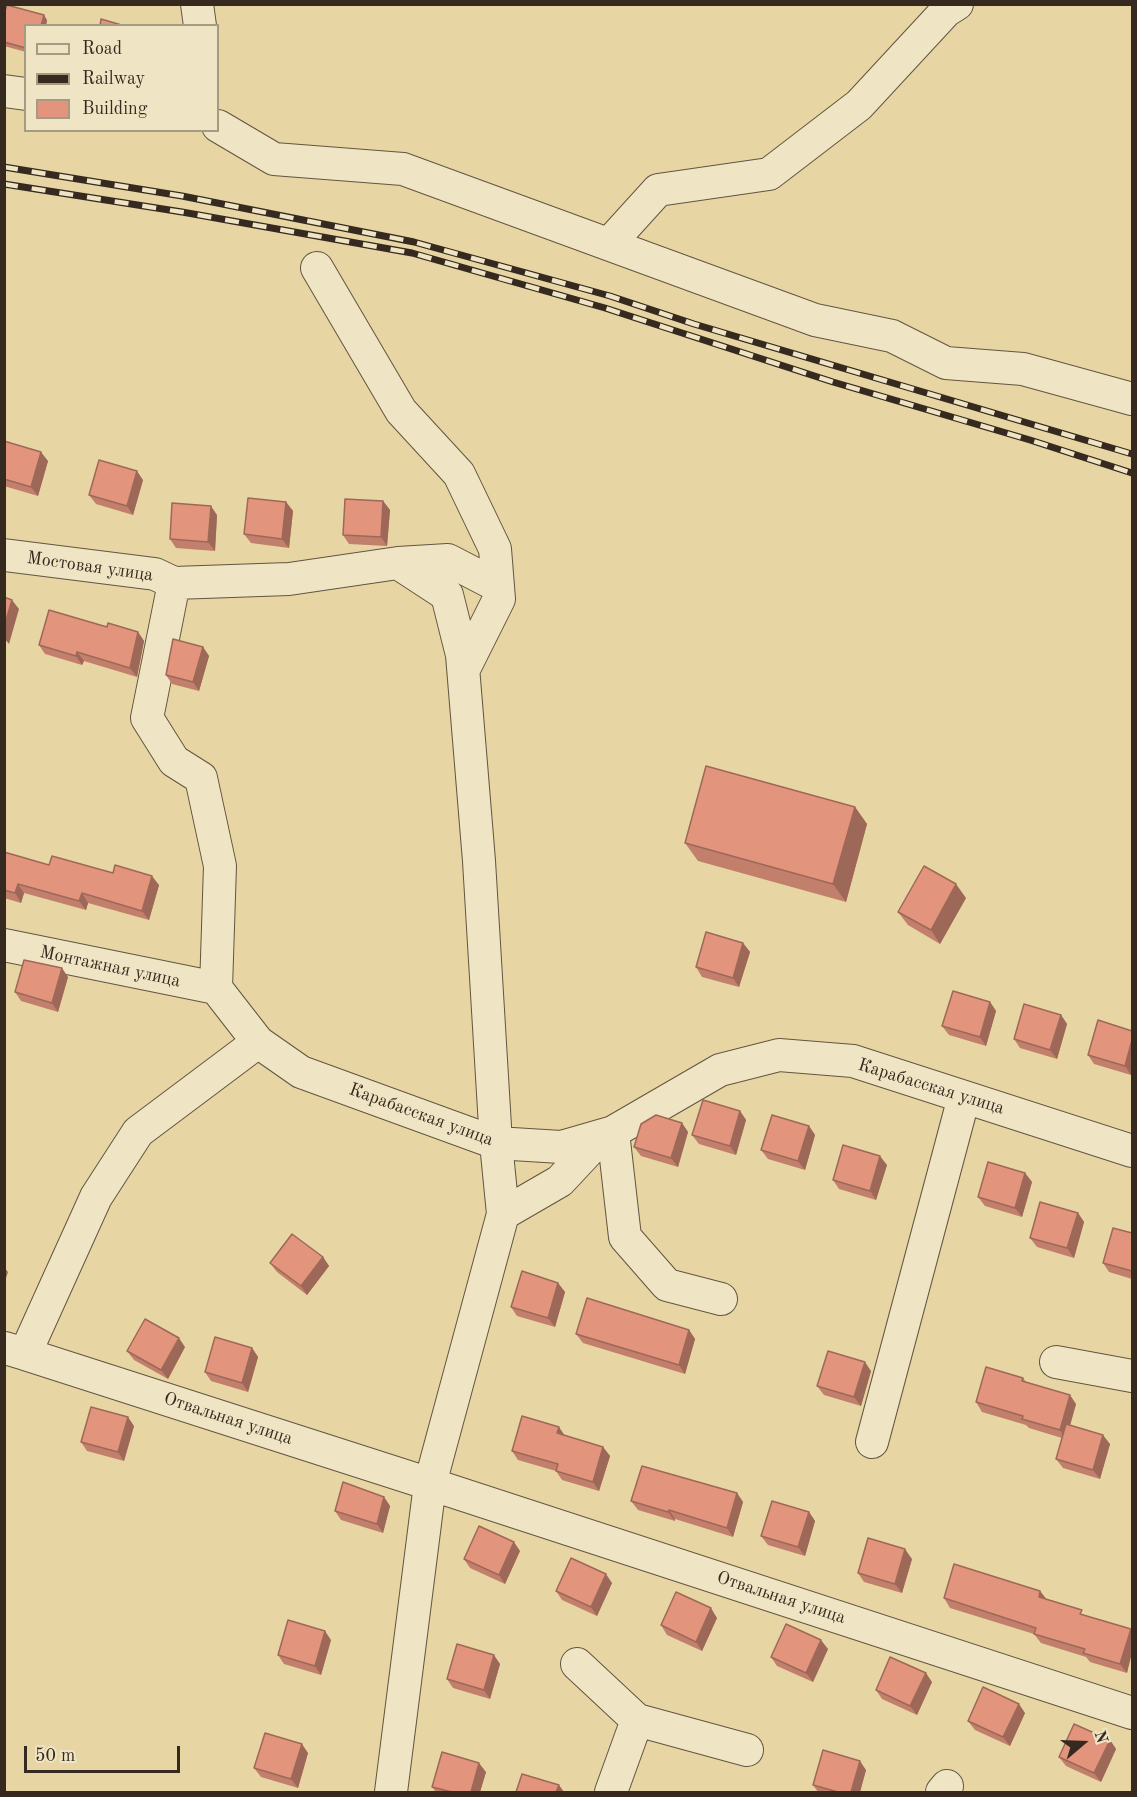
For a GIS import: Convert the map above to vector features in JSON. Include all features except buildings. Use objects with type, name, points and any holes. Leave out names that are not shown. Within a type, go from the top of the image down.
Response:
[{"type":"street","points":[[197,4],[200,24]]},
{"type":"street","points":[[609,244],[658,190],[769,174],[860,105],[946,11],[957,4]]},
{"type":"street","points":[[4,91],[24,94]]},
{"type":"street","points":[[219,127],[274,159],[403,169],[815,320],[892,336],[946,363],[1023,369],[1132,399]]},
{"type":"street","points":[[317,268],[401,411],[459,474],[495,549],[499,599],[464,669]]},
{"type":"street","name":"Мостовая улица","points":[[4,555],[155,574],[174,583],[147,718],[174,761],[201,778],[220,866],[216,988]]},
{"type":"street","points":[[174,583],[289,579],[398,563],[448,560],[498,586]]},
{"type":"street","points":[[391,1792],[430,1484],[503,1214],[496,1143],[479,861],[462,655],[447,596],[398,563]]},
{"type":"street","name":"Монтажная улица","points":[[4,945],[216,988]]},
{"type":"street","name":"Карабасская улица","points":[[216,988],[258,1042],[302,1072],[496,1143],[561,1146],[608,1134],[720,1070],[779,1055],[853,1061],[1132,1151]]},
{"type":"street","name":"Отвальная улица","points":[[258,1042],[138,1132],[96,1197],[15,1351],[1132,1713]]},
{"type":"street","points":[[872,1442],[964,1097]]},
{"type":"street","points":[[503,1214],[560,1181],[608,1134]]},
{"type":"street","points":[[608,1134],[625,1237],[667,1285],[721,1299]]},
{"type":"street","points":[[1056,1362],[1132,1376]]},
{"type":"street","points":[[577,1664],[638,1720],[747,1750]]},
{"type":"street","points":[[611,1792],[638,1720]]},
{"type":"railway","points":[[4,167],[182,196],[414,242],[610,296],[694,324],[1132,454]]},
{"type":"railway","points":[[4,184],[182,212],[412,253],[605,308],[833,382],[1030,440],[1132,473]]}]
